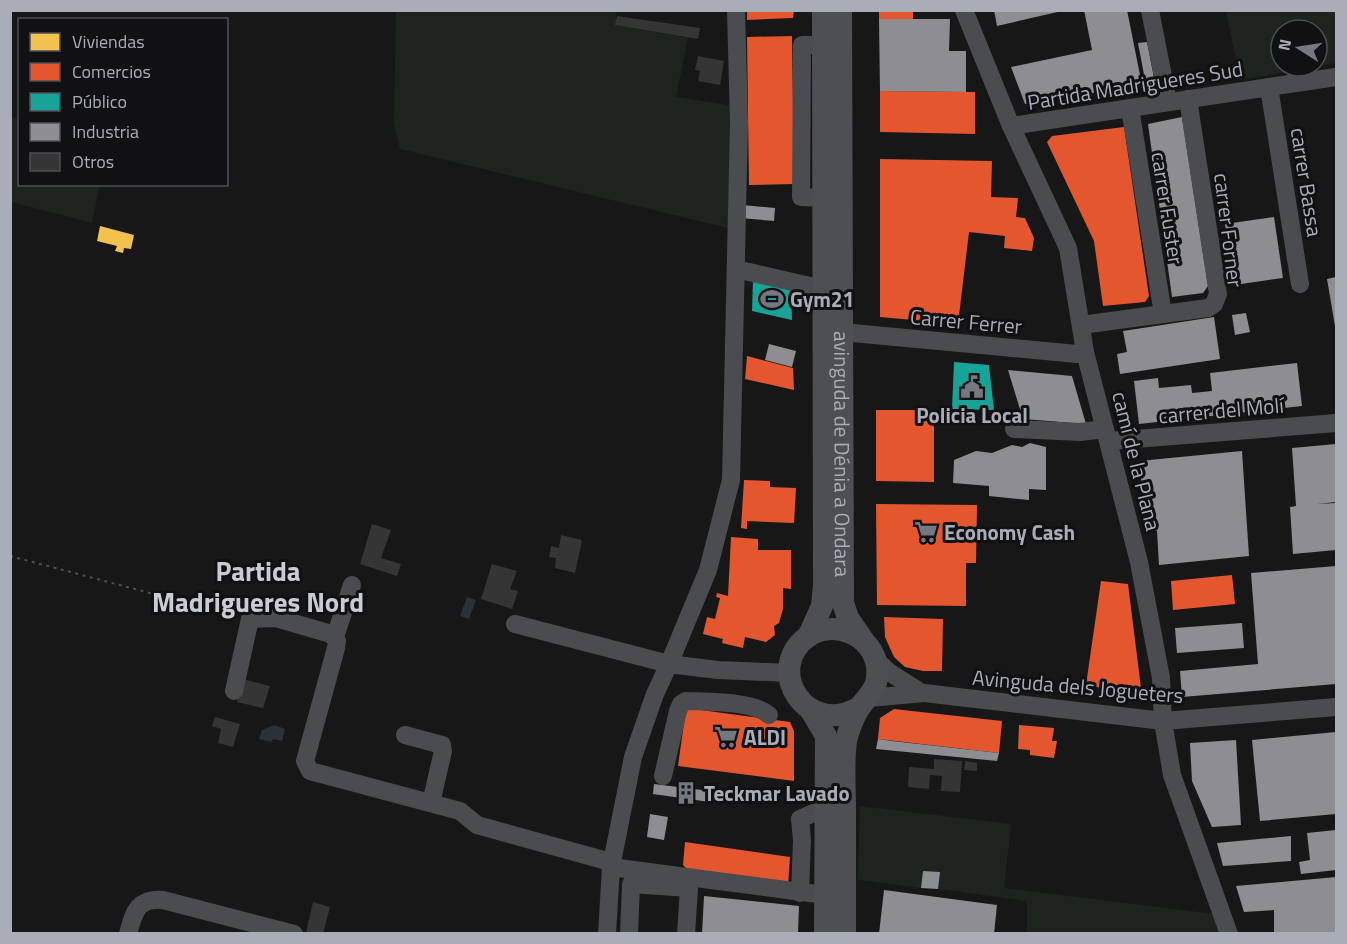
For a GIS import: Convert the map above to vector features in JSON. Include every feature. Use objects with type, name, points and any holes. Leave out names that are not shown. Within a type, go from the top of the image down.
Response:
[{"type":"main road","name":"avinguda de Dénia a Ondara","points":[[808,637],[822,606],[824,585],[823,10]]},
{"type":"main road","name":"avinguda de Dénia a Ondara","points":[[841,10],[843,603],[848,618],[869,649]]},
{"type":"main road","points":[[825,933],[826,736],[810,709],[796,695],[790,673],[793,656],[799,645],[821,630],[836,628],[850,632],[869,649],[877,679],[849,731],[846,748],[845,933]]},
{"type":"main road","points":[[810,709],[830,716],[840,716],[864,702]]},
{"type":"street","points":[[607,933],[611,867],[633,757],[655,694],[708,570],[727,504],[731,480],[739,122],[736,10]]},
{"type":"street","name":"camí de la Plana","points":[[964,10],[1011,126],[1068,248],[1085,352],[1139,562],[1161,678],[1163,721],[1172,775],[1229,933]]},
{"type":"street","points":[[1150,10],[1168,102]]},
{"type":"street","name":"Partida Madrigueres Sud","points":[[1011,126],[1336,77]]},
{"type":"street","name":"carrer Bassa","points":[[1269,87],[1300,284]]},
{"type":"street","name":"carrer Forner","points":[[1082,325],[1208,308],[1214,304],[1218,294],[1188,99]]},
{"type":"street","name":"carrer Fuster","points":[[1130,108],[1163,314]]},
{"type":"street","points":[[736,269],[823,289]]},
{"type":"street","name":"Carrer Ferrer","points":[[842,332],[1068,353],[1085,352]]},
{"type":"street","name":"carrer del Molí","points":[[1014,429],[1108,435],[1336,423]]},
{"type":"street","points":[[352,585],[335,637],[336,648],[306,755],[307,767],[316,772],[460,811],[477,825],[607,861],[611,867],[825,895]]},
{"type":"street","points":[[234,691],[250,619],[276,618],[335,637]]},
{"type":"street","points":[[515,624],[669,664],[718,670],[790,673]]},
{"type":"street","name":"Avinguda dels Jogueters","points":[[869,649],[889,672],[924,693]]},
{"type":"street","points":[[718,670],[719,703]]},
{"type":"street","name":"Avinguda dels Jogueters","points":[[864,702],[924,693],[1163,721],[1336,707]]},
{"type":"street","points":[[663,776],[681,704],[686,700],[758,708],[769,715]]},
{"type":"street","points":[[405,735],[442,745],[443,751],[431,803]]},
{"type":"street","points":[[800,892],[802,840],[800,819],[825,808]]},
{"type":"street","points":[[629,933],[631,884],[689,888],[686,933]]},
{"type":"street","points":[[128,933],[135,912],[141,904],[151,899],[163,900],[294,933]]},
{"type":"path","points":[[10,556],[250,619]]},
{"type":"shaded area","points":[[396,11],[616,11],[616,25],[688,38],[676,97],[735,106],[728,228],[400,149],[394,123]]},
{"type":"shaded area","points":[[1226,11],[1336,11],[1336,63],[1329,64],[1329,18],[1269,18],[1269,75],[1240,80]]},
{"type":"shaded area","points":[[10,117],[18,119],[18,186],[100,186],[92,223],[11,202]]},
{"type":"shaded area","points":[[467,597],[476,600],[469,619],[460,616]]},
{"type":"shaded area","points":[[274,725],[285,729],[282,741],[273,739],[272,742],[259,739],[262,730]]},
{"type":"shaded area","points":[[860,806],[1011,824],[1004,888],[1215,914],[1221,933],[1027,933],[1027,901],[938,889],[939,872],[923,871],[921,888],[858,880]]},
{"type":"building: Viviendas","points":[[100,226],[134,235],[131,249],[124,248],[123,253],[115,251],[117,246],[97,241]]},
{"type":"building: Comercios","points":[[747,10],[794,10],[793,18],[747,20]]},
{"type":"building: Comercios","points":[[879,10],[913,10],[913,19],[879,19]]},
{"type":"building: Comercios","points":[[792,36],[794,184],[749,185],[747,37]]},
{"type":"building: Comercios","points":[[880,91],[975,92],[975,134],[880,132]]},
{"type":"building: Comercios","points":[[1124,127],[1149,296],[1145,302],[1103,306],[1094,241],[1047,142],[1052,136]]},
{"type":"building: Comercios","points":[[880,159],[992,161],[991,197],[1018,198],[1016,217],[1025,218],[1034,238],[1032,251],[1004,248],[1005,236],[969,232],[958,324],[880,317]]},
{"type":"building: Comercios","points":[[747,356],[793,368],[794,390],[745,379]]},
{"type":"building: Comercios","points":[[876,410],[934,410],[934,482],[876,481]]},
{"type":"building: Comercios","points":[[744,480],[770,481],[770,487],[796,488],[794,523],[747,521],[747,529],[741,528]]},
{"type":"building: Comercios","points":[[876,504],[977,505],[976,563],[966,563],[966,606],[877,605]]},
{"type":"building: Comercios","points":[[731,537],[758,539],[758,550],[791,550],[791,589],[783,588],[783,609],[779,623],[774,626],[775,635],[766,642],[745,637],[743,648],[722,643],[723,639],[703,634],[707,617],[715,619],[720,598],[716,597],[717,593],[728,596]]},
{"type":"building: Comercios","points":[[1232,575],[1235,604],[1173,610],[1171,581]]},
{"type":"building: Comercios","points":[[1101,581],[1128,584],[1141,688],[1134,694],[1086,685]]},
{"type":"building: Comercios","points":[[884,617],[943,619],[942,671],[923,671],[905,667],[894,657],[885,637]]},
{"type":"building: Comercios","points":[[686,708],[790,722],[794,731],[794,781],[678,766]]},
{"type":"building: Comercios","points":[[894,709],[1002,721],[999,753],[878,739],[880,718]]},
{"type":"building: Comercios","points":[[1019,725],[1054,728],[1052,741],[1057,741],[1054,758],[1030,755],[1030,750],[1018,749]]},
{"type":"building: Comercios","points":[[685,842],[790,857],[788,886],[692,875],[683,865]]},
{"type":"building: Público","name":"Gym21","points":[[753,279],[791,287],[792,320],[752,311]]},
{"type":"building: Público","name":"Policia Local","points":[[954,362],[989,365],[994,410],[952,409]]},
{"type":"building: Industria","points":[[994,10],[1062,10],[1062,11],[997,26]]},
{"type":"building: Industria","points":[[1084,10],[1127,10],[1142,85],[1025,104],[1011,67],[1092,50]]},
{"type":"building: Industria","points":[[879,19],[950,19],[949,51],[966,51],[966,92],[880,91]]},
{"type":"building: Industria","points":[[1147,42],[1155,83],[1146,85],[1138,43]]},
{"type":"building: Industria","points":[[1182,117],[1208,286],[1203,293],[1172,297],[1148,124]]},
{"type":"building: Industria","points":[[741,205],[775,208],[774,221],[740,218]]},
{"type":"building: Industria","points":[[1274,217],[1283,278],[1234,285],[1225,224]]},
{"type":"building: Industria","points":[[1336,277],[1336,326],[1335,326],[1327,279]]},
{"type":"building: Industria","points":[[1246,313],[1250,332],[1235,335],[1232,315]]},
{"type":"building: Industria","points":[[1214,317],[1220,359],[1120,374],[1117,354],[1127,352],[1123,331]]},
{"type":"building: Industria","points":[[769,344],[796,351],[792,367],[765,360]]},
{"type":"building: Industria","points":[[1297,363],[1302,406],[1139,424],[1134,381],[1158,378],[1159,388],[1191,385],[1192,393],[1212,391],[1210,373]]},
{"type":"building: Industria","points":[[1008,370],[1072,376],[1086,424],[1023,419]]},
{"type":"building: Industria","points":[[1030,443],[1046,447],[1046,490],[1029,489],[1029,500],[989,496],[989,486],[953,483],[954,460],[976,451],[992,453],[1012,445],[1022,447]]},
{"type":"building: Industria","points":[[1336,444],[1336,502],[1317,504],[1336,503],[1336,550],[1293,554],[1290,507],[1296,506],[1292,448]]},
{"type":"building: Industria","points":[[1242,451],[1249,556],[1159,565],[1157,531],[1151,531],[1147,496],[1143,496],[1139,461]]},
{"type":"building: Industria","points":[[1336,566],[1336,684],[1182,697],[1180,671],[1258,664],[1251,573]]},
{"type":"building: Industria","points":[[1242,623],[1244,648],[1177,653],[1175,628]]},
{"type":"building: Industria","points":[[1336,732],[1336,814],[1260,821],[1252,740]]},
{"type":"building: Industria","points":[[878,739],[999,753],[997,761],[876,749]]},
{"type":"building: Industria","points":[[1236,740],[1241,825],[1212,827],[1192,781],[1190,743]]},
{"type":"building: Industria","name":"Teckmar Lavado","points":[[654,784],[718,792],[717,803],[653,794]]},
{"type":"building: Industria","name":"Teckmar Lavado","points":[[650,814],[668,817],[664,840],[647,837]]},
{"type":"building: Industria","points":[[1336,830],[1336,870],[1301,874],[1299,862],[1310,860],[1307,833]]},
{"type":"building: Industria","points":[[1291,836],[1291,861],[1223,866],[1217,843]]},
{"type":"building: Industria","points":[[923,871],[940,872],[938,889],[921,888]]},
{"type":"building: Industria","points":[[1336,877],[1336,934],[1274,934],[1274,910],[1244,912],[1236,886]]},
{"type":"building: Industria","points":[[884,890],[997,905],[994,934],[879,934]]},
{"type":"building: Industria","points":[[704,896],[799,906],[798,934],[702,934]]},
{"type":"building: Otros","points":[[617,16],[700,28],[698,39],[615,25]]},
{"type":"building: Otros","points":[[698,56],[724,61],[720,85],[698,81],[700,71],[695,70]]},
{"type":"building: Otros","points":[[372,524],[391,530],[381,558],[401,564],[397,576],[360,564]]},
{"type":"building: Otros","points":[[561,535],[582,540],[575,573],[555,568],[556,558],[549,557],[551,546],[559,548]]},
{"type":"building: Otros","points":[[492,564],[517,571],[510,589],[518,591],[512,609],[481,599]]},
{"type":"building: Otros","points":[[242,679],[270,686],[263,708],[237,702]]},
{"type":"building: Otros","points":[[215,717],[240,724],[233,747],[218,743],[221,729],[212,726]]},
{"type":"building: Otros","points":[[934,759],[962,761],[960,792],[941,791],[942,776],[930,775],[929,789],[908,787],[909,767],[934,769]]},
{"type":"building: Otros","points":[[965,761],[977,763],[977,771],[964,770]]},
{"type":"building: Otros","points":[[313,902],[330,907],[323,934],[306,932]]},
{"type":"place","name":"Gym21","points":[[772,299]]},
{"type":"place","name":"Policia Local","points":[[972,387]]},
{"type":"place","name":"Economy Cash","points":[[926,532]]},
{"type":"place","name":"ALDI","points":[[726,737]]},
{"type":"place","name":"Teckmar Lavado","points":[[686,793]]},
{"type":"district","name":"Partida Madrigueres Nord","points":[[258,586]]}]
